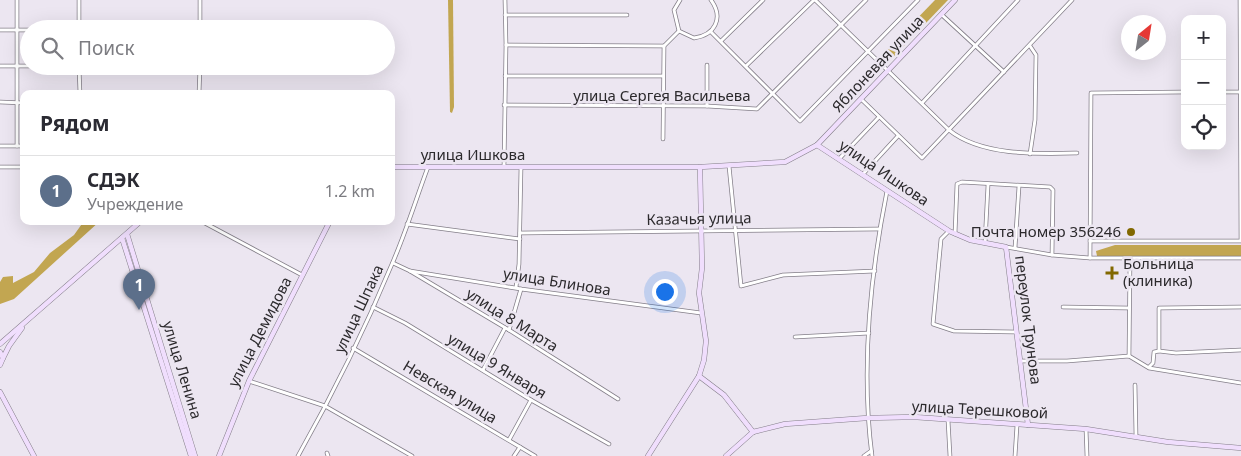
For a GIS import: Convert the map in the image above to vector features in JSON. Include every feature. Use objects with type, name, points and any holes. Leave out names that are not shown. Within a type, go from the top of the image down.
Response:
[{"type":"street","points":[[0,146],[17,146],[17,0]]},
{"type":"street","points":[[79,0],[79,20]]},
{"type":"street","points":[[200,0],[200,20]]},
{"type":"street","points":[[504,166],[505,0]]},
{"type":"street","points":[[679,0],[674,10],[674,18],[679,31],[694,38],[711,32],[718,18],[718,11],[711,0]]},
{"type":"street","points":[[721,41],[763,0]]},
{"type":"street","points":[[746,66],[815,0],[949,130],[970,143],[1030,154],[1077,153]]},
{"type":"street","name":"улица Сергея Васильева","points":[[504,105],[707,106],[757,109],[866,0]]},
{"type":"street","points":[[711,32],[800,121],[918,0]]},
{"type":"street","name":"Яблоневая улица","points":[[817,145],[862,100],[955,0]]},
{"type":"street","points":[[922,103],[1018,0]]},
{"type":"street","points":[[862,100],[922,158],[1072,0]]},
{"type":"street","points":[[1090,240],[1241,241],[1240,0]]},
{"type":"street","points":[[505,15],[627,15]]},
{"type":"street","points":[[942,15],[1004,72]]},
{"type":"street","points":[[0,30],[17,30]]},
{"type":"street","points":[[663,139],[664,46],[679,31]]},
{"type":"street","points":[[506,45],[664,46]]},
{"type":"street","points":[[1030,46],[1036,55],[1035,120],[1030,154]]},
{"type":"street","points":[[707,64],[707,106]]},
{"type":"street","points":[[0,66],[17,66]]},
{"type":"street","points":[[79,75],[80,90]]},
{"type":"street","points":[[200,75],[200,90]]},
{"type":"street","points":[[505,76],[663,76]]},
{"type":"street","points":[[1090,258],[1091,93],[1181,92]]},
{"type":"street","points":[[1226,92],[1241,92]]},
{"type":"street","points":[[0,102],[20,102]]},
{"type":"street","points":[[839,159],[878,117]]},
{"type":"street","points":[[863,174],[898,136]]},
{"type":"street","name":"улица Ишкова","points":[[395,168],[729,166],[785,162],[817,145],[949,231],[985,242],[1052,255],[1090,258],[1130,260],[1241,258]]},
{"type":"street","points":[[729,166],[741,286],[783,275],[875,271]]},
{"type":"street","points":[[0,167],[20,167]]},
{"type":"street","name":"улица Шпака","points":[[298,456],[325,406],[393,263],[428,167]]},
{"type":"street","points":[[516,287],[520,239],[521,167]]},
{"type":"street","points":[[648,456],[699,376],[704,360],[706,341],[700,313],[699,293],[702,268],[700,167]]},
{"type":"street","points":[[955,234],[957,184],[962,182],[1050,187],[1053,190],[1052,255]]},
{"type":"street","points":[[985,242],[988,184]]},
{"type":"street","points":[[1015,248],[1019,186]]},
{"type":"street","points":[[872,456],[867,418],[869,333],[879,229],[887,190]]},
{"type":"street","points":[[407,224],[520,239]]},
{"type":"street","points":[[1,342],[30,319],[137,225]]},
{"type":"street","points":[[208,225],[302,275]]},
{"type":"street","name":"улица Демидова","points":[[219,456],[249,381],[328,225]]},
{"type":"street","name":"Казачья улица","points":[[520,233],[735,229],[879,229]]},
{"type":"street","points":[[949,231],[941,239],[933,324],[954,331],[1016,332]]},
{"type":"street","name":"улица Ленина","points":[[127,234],[195,456]]},
{"type":"street","name":"улица Ленина","points":[[122,238],[190,456]]},
{"type":"street","name":"переулок Трунова","points":[[1006,247],[1028,425]]},
{"type":"street","points":[[1129,356],[1130,260]]},
{"type":"street","name":"улица 8 Марта","points":[[393,263],[410,271],[507,329],[618,399]]},
{"type":"street","name":"улица Блинова","points":[[410,271],[521,289],[700,313]]},
{"type":"street","points":[[483,370],[507,329],[521,289]]},
{"type":"street","name":"улица 9 Января","points":[[373,307],[483,370],[530,400],[609,444]]},
{"type":"street","points":[[1062,307],[1128,308]]},
{"type":"street","points":[[1159,351],[1159,308],[1241,308]]},
{"type":"street","points":[[0,366],[16,335],[30,319]]},
{"type":"street","points":[[795,337],[869,333]]},
{"type":"street","name":"Невская улица","points":[[353,348],[535,456]]},
{"type":"street","points":[[1149,368],[1153,363],[1154,352],[1159,351],[1176,353],[1241,350]]},
{"type":"street","points":[[0,352],[3,358]]},
{"type":"street","points":[[1021,361],[1067,361],[1129,356],[1149,368],[1241,383]]},
{"type":"street","points":[[699,376],[724,395],[753,432],[726,456]]},
{"type":"street","points":[[249,381],[325,406],[411,456]]},
{"type":"street","points":[[1135,385],[1136,436]]},
{"type":"street","points":[[0,392],[34,456]]},
{"type":"street","points":[[509,440],[530,400]]},
{"type":"street","name":"улица Терешковой","points":[[753,432],[807,421],[914,417],[1086,429],[1181,443],[1241,448]]},
{"type":"street","points":[[948,420],[950,456]]},
{"type":"street","points":[[1015,456],[1017,425]]},
{"type":"street","points":[[1086,429],[1087,456]]},
{"type":"street","points":[[514,456],[520,447]]},
{"type":"street","points":[[864,456],[872,451]]},
{"type":"shaded area","points":[[448,0],[453,0],[454,107],[452,113],[450,112]]},
{"type":"shaded area","points":[[935,0],[948,0],[850,102],[843,98],[843,95]]},
{"type":"shaded area","points":[[81,225],[96,225],[14,299],[0,304],[0,282],[3,277],[13,276],[13,283],[34,272],[50,253],[74,235]]},
{"type":"shaded area","points":[[1115,245],[1241,245],[1241,256],[1097,256],[1096,251]]},
{"type":"place","name":"Почта номер 356246","points":[[1131,232]]},
{"type":"place","name":"Больница (клиника)","points":[[1112,273]]},
{"type":"place","name":"СДЭК","points":[[139,310]]}]
